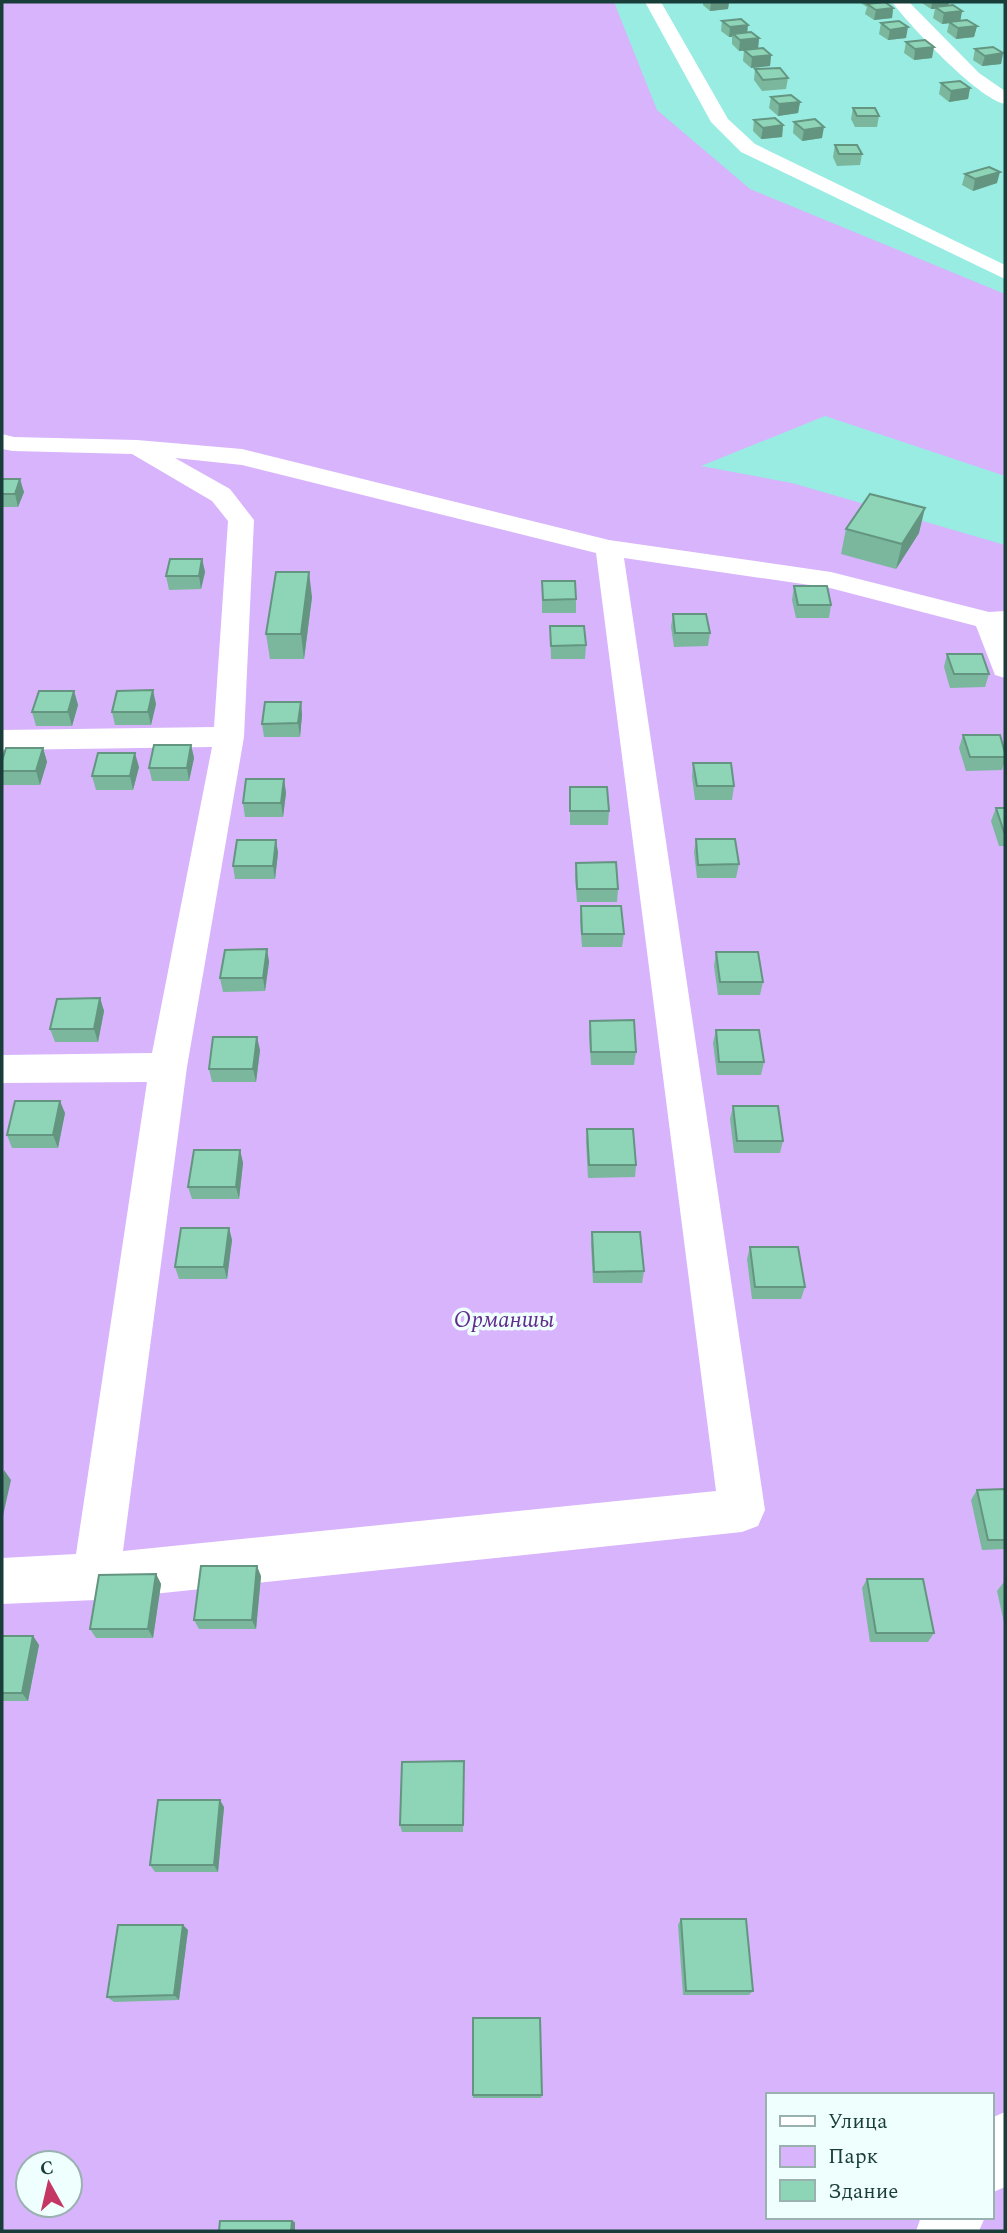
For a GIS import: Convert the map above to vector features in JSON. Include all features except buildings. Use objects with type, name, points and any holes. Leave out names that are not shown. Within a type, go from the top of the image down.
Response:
[{"type":"street","points":[[654,2],[720,122],[748,148],[1005,273]]},
{"type":"street","points":[[900,2],[973,77],[1005,99]]},
{"type":"street","points":[[6,446],[137,447],[242,457],[609,548],[831,580],[997,620],[1005,669]]},
{"type":"street","points":[[96,1577],[168,1067],[229,737],[240,520],[221,495],[137,447]]},
{"type":"street","points":[[2,1581],[96,1577],[742,1510],[609,548]]},
{"type":"street","points":[[2,740],[229,737]]},
{"type":"street","points":[[2,1069],[168,1067]]},
{"type":"street","points":[[993,2160],[1005,2142]]},
{"type":"green space","name":"Орманшы","points":[[2,2],[614,2],[657,110],[750,189],[1005,294],[1005,476],[825,416],[701,466],[792,483],[1005,545],[1005,2231],[2,2231]]}]
